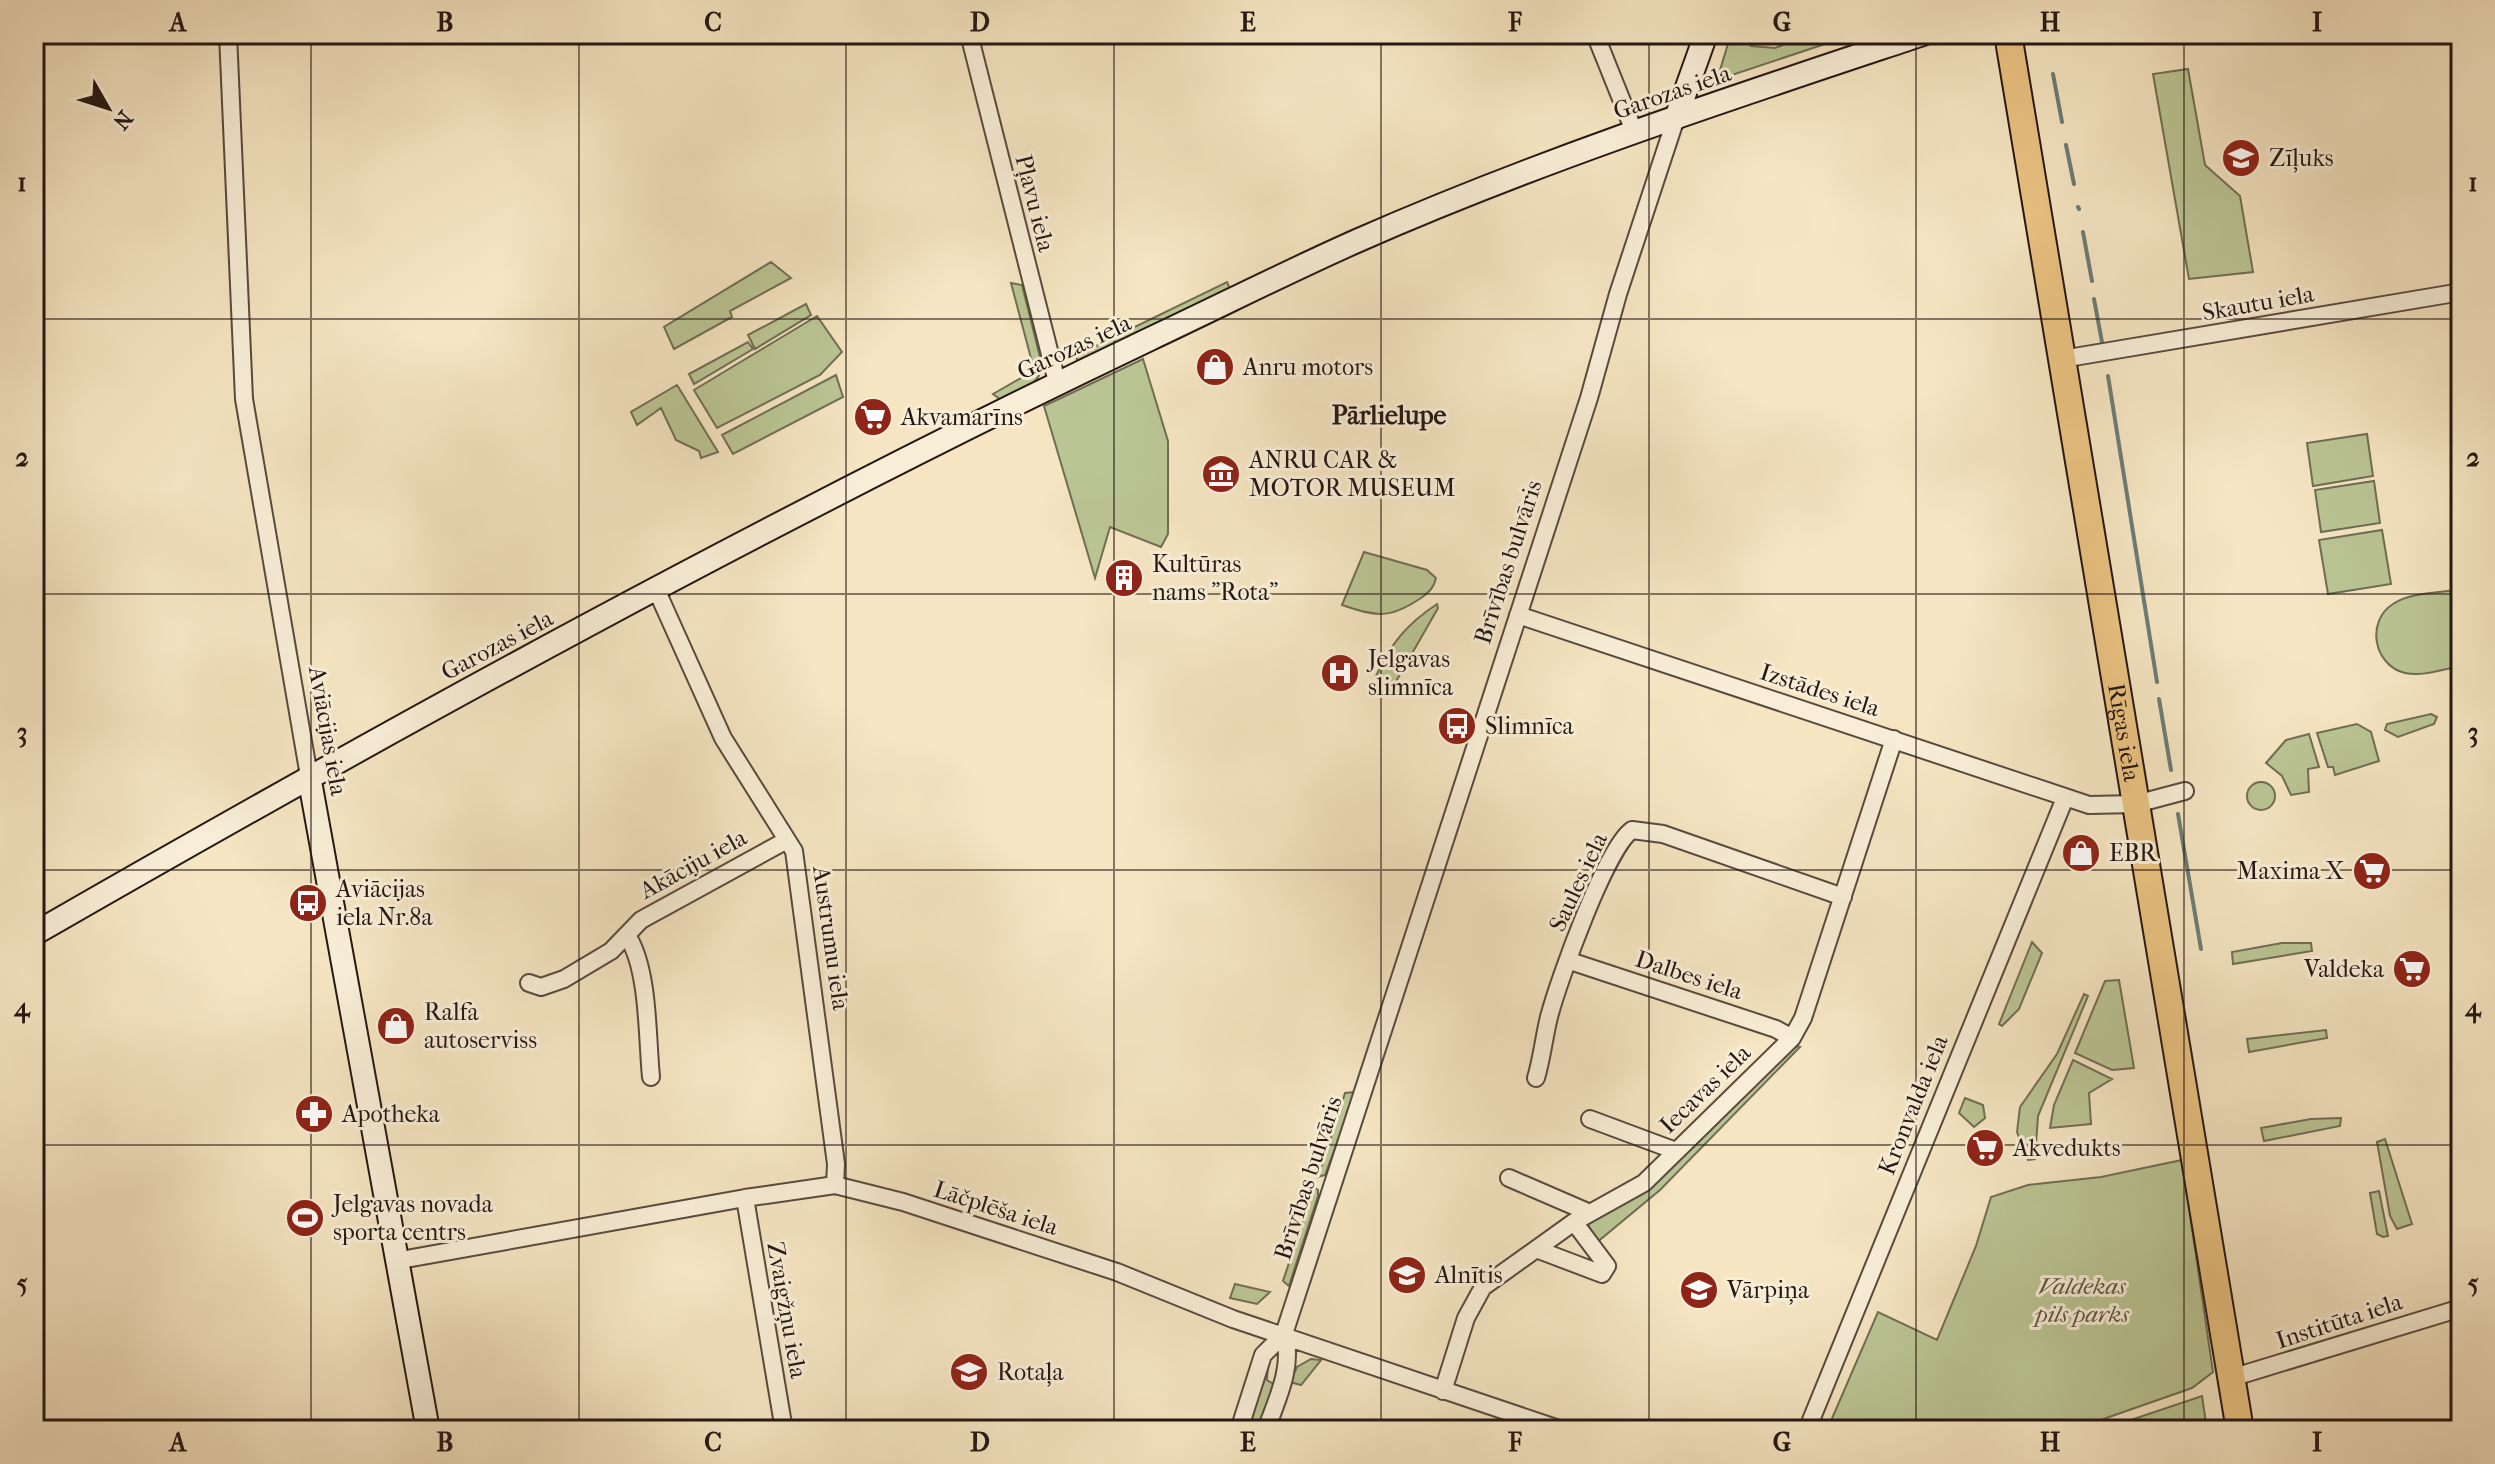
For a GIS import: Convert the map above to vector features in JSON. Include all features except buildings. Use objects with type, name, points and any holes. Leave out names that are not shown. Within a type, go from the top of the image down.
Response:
[{"type":"main road","name":"Brīvības bulvāris","points":[[1676,118],[1706,34]]},
{"type":"main road","name":"Garozas iela","points":[[34,934],[309,776],[656,589],[1057,382],[1359,240],[1634,131],[1923,34]]},
{"type":"main road","name":"Rīgas iela","points":[[2008,34],[2240,1430]]},
{"type":"main road","name":"Aviācijas iela","points":[[309,776],[428,1430]]},
{"type":"street","name":"Aviācijas iela","points":[[228,34],[244,399],[309,776]]},
{"type":"street","name":"Pļavu iela","points":[[969,34],[1057,382]]},
{"type":"street","points":[[1595,34],[1634,131]]},
{"type":"street","name":"Brīvības bulvāris","points":[[1239,1430],[1263,1355],[1284,1334],[1676,118]]},
{"type":"street","name":"Skautu iela","points":[[2062,359],[2461,292]]},
{"type":"street","name":"Austrumu iela","points":[[656,589],[723,738],[794,851],[801,885],[836,1164],[835,1185]]},
{"type":"street","name":"Izstādes iela","points":[[1518,615],[2065,798],[2108,805],[2136,804],[2185,791]]},
{"type":"street","name":"Iecavas iela","points":[[1443,1391],[1474,1299],[1497,1275],[1574,1222],[1644,1183],[1792,1038],[1803,1018],[1894,739]]},
{"type":"street","name":"Kronvalda iela","points":[[1807,1430],[2065,798]]},
{"type":"street","name":"Saules iela","points":[[1536,1078],[1549,1017],[1570,961],[1615,850],[1632,830],[1663,834],[1843,897]]},
{"type":"street","name":"Akāciju iela","points":[[529,983],[541,987],[564,979],[628,937],[641,920],[787,840]]},
{"type":"street","points":[[628,937],[636,950],[640,972],[651,1077]]},
{"type":"street","name":"Dalbes iela","points":[[1570,961],[1776,1029],[1792,1038]]},
{"type":"street","points":[[1590,1119],[1676,1151]]},
{"type":"street","points":[[1509,1178],[1590,1213]]},
{"type":"street","name":"Lāčplēša iela","points":[[395,1261],[745,1198],[835,1185],[903,1202],[1117,1272],[1233,1319],[1562,1430]]},
{"type":"street","name":"Zvaigžņu iela","points":[[745,1198],[784,1430]]},
{"type":"street","points":[[1536,1249],[1602,1274],[1607,1266],[1574,1222]]},
{"type":"street","name":"Institūta iela","points":[[2231,1378],[2461,1308]]},
{"type":"street","name":"Brīvības bulvāris","points":[[1266,1430],[1287,1366],[1288,1347],[1284,1334]]},
{"type":"green space","points":[[1731,34],[1744,34],[1751,46],[1775,48],[1811,34],[1855,34],[1717,80]]},
{"type":"green space","points":[[2188,69],[2205,165],[2240,196],[2253,272],[2189,279],[2153,74]]},
{"type":"green space","points":[[771,262],[791,278],[730,311],[732,317],[674,349],[664,327]]},
{"type":"green space","points":[[1227,282],[1230,289],[1078,361],[1075,356]]},
{"type":"green space","points":[[1011,283],[1022,285],[1040,357],[1032,362]]},
{"type":"green space","points":[[806,304],[811,315],[755,349],[748,335]]},
{"type":"green space","points":[[817,316],[842,352],[820,375],[717,428],[694,390]]},
{"type":"green space","points":[[748,342],[753,349],[694,384],[689,374]]},
{"type":"green space","points":[[1143,359],[1168,441],[1168,534],[1161,547],[1110,527],[1095,578],[1044,406]]},
{"type":"green space","points":[[1042,366],[1033,383],[1021,392],[1001,400],[993,394]]},
{"type":"green space","points":[[836,375],[843,397],[733,454],[722,435]]},
{"type":"green space","points":[[677,385],[718,452],[701,458],[699,451],[676,440],[661,408],[637,425],[631,412]]},
{"type":"green space","points":[[2367,434],[2373,476],[2313,486],[2307,443]]},
{"type":"green space","points":[[2374,481],[2380,523],[2321,532],[2315,490]]},
{"type":"green space","points":[[2382,530],[2391,584],[2328,594],[2319,540]]},
{"type":"green space","points":[[1364,552],[1427,570],[1436,578],[1434,584],[1421,598],[1392,613],[1374,614],[1342,605]]},
{"type":"green space","points":[[2461,589],[2461,666],[2412,674],[2394,668],[2386,661],[2380,652],[2376,631],[2384,612],[2408,597]]},
{"type":"green space","points":[[1437,604],[1438,608],[1394,685],[1376,676],[1401,635]]},
{"type":"green space","points":[[2431,714],[2437,717],[2434,724],[2398,737],[2385,730],[2387,724]]},
{"type":"green space","points":[[2357,724],[2371,732],[2379,761],[2335,775],[2333,767],[2328,767],[2317,733]]},
{"type":"green space","points":[[2309,734],[2319,767],[2308,769],[2309,792],[2291,795],[2282,776],[2266,763],[2286,740]]},
{"type":"green space","points":[[2261,782],[2271,786],[2275,796],[2271,806],[2261,810],[2251,806],[2247,796],[2251,786]]},
{"type":"green space","points":[[2032,942],[2042,953],[2019,1009],[2002,1026],[1999,1024]]},
{"type":"green space","points":[[2282,943],[2311,943],[2312,951],[2233,964],[2232,952]]},
{"type":"green space","points":[[2119,980],[2134,1068],[2112,1070],[2075,1053],[2105,981]]},
{"type":"green space","points":[[2084,994],[2088,996],[2038,1116],[2035,1159],[2028,1160],[2017,1132],[2020,1107],[2057,1054]]},
{"type":"green space","points":[[2326,1030],[2327,1038],[2249,1052],[2247,1039]]},
{"type":"green space","points":[[1794,1046],[1800,1047],[1660,1190],[1596,1243],[1588,1224]]},
{"type":"green space","points":[[2073,1060],[2112,1079],[2089,1093],[2091,1124],[2050,1128],[2054,1105]]},
{"type":"green space","points":[[1356,1092],[1325,1175],[1318,1177],[1345,1093]]},
{"type":"green space","points":[[1965,1098],[1983,1105],[1985,1118],[1974,1127],[1959,1113]]},
{"type":"green space","points":[[2341,1118],[2340,1126],[2264,1141],[2261,1128],[2311,1119]]},
{"type":"green space","points":[[2385,1139],[2412,1224],[2397,1229],[2390,1216],[2377,1142]]},
{"type":"green space","name":"Valdekas pils parks","points":[[2182,1160],[2213,1372],[2192,1388],[2072,1430],[1827,1430],[1878,1312],[1937,1340],[1976,1246],[1991,1197],[2028,1185],[2101,1177]]},
{"type":"green space","points":[[1314,1187],[1318,1190],[1318,1196],[1289,1286],[1283,1281]]},
{"type":"green space","points":[[2379,1191],[2388,1236],[2383,1237],[2377,1234],[2370,1193]]},
{"type":"green space","points":[[1235,1284],[1270,1292],[1257,1304],[1230,1298]]},
{"type":"green space","points":[[1311,1359],[1321,1360],[1301,1385],[1290,1382],[1297,1367]]},
{"type":"green space","points":[[1268,1366],[1267,1380],[1275,1385],[1260,1430],[1247,1430]]},
{"type":"green space","points":[[2202,1396],[2207,1430],[2101,1430]]},
{"type":"waterway","points":[[2053,74],[2062,122]]},
{"type":"waterway","points":[[2066,145],[2074,184]]},
{"type":"waterway","points":[[2083,232],[2092,281]]},
{"type":"waterway","points":[[2094,299],[2102,342]]},
{"type":"waterway","points":[[2108,376],[2157,682]]},
{"type":"waterway","points":[[2159,699],[2171,770]]},
{"type":"waterway","points":[[2178,814],[2201,949]]},
{"type":"railway","points":[[34,1368],[43,1430]]},
{"type":"place","name":"Zīļuks","points":[[2241,158]]},
{"type":"place","name":"Anru motors","points":[[1215,367]]},
{"type":"place","name":"Akvamarīns","points":[[873,417]]},
{"type":"place","name":"ANRU CAR & MOTOR MUSEUM","points":[[1221,474]]},
{"type":"place","name":"Kultūras nams \"Rota\"","points":[[1124,578]]},
{"type":"place","name":"Jelgavas slimnīca","points":[[1340,673]]},
{"type":"place","name":"Slimnīca","points":[[1457,726]]},
{"type":"place","name":"EBR","points":[[2081,853]]},
{"type":"place","name":"Maxima X","points":[[2372,871]]},
{"type":"place","name":"Aviācijas iela Nr.8a","points":[[308,903]]},
{"type":"place","name":"Valdeka","points":[[2412,969]]},
{"type":"place","name":"Ralfa autoserviss","points":[[396,1026]]},
{"type":"place","name":"Apotheka","points":[[314,1114]]},
{"type":"place","name":"Akvedukts","points":[[1985,1148]]},
{"type":"place","name":"Jelgavas novada sporta centrs","points":[[305,1218]]},
{"type":"place","name":"Alnītis","points":[[1407,1275]]},
{"type":"place","name":"Vārpiņa","points":[[1699,1290]]},
{"type":"place","name":"Rotaļa","points":[[969,1372]]},
{"type":"district","name":"Pārlielupe","points":[[1389,415]]}]
